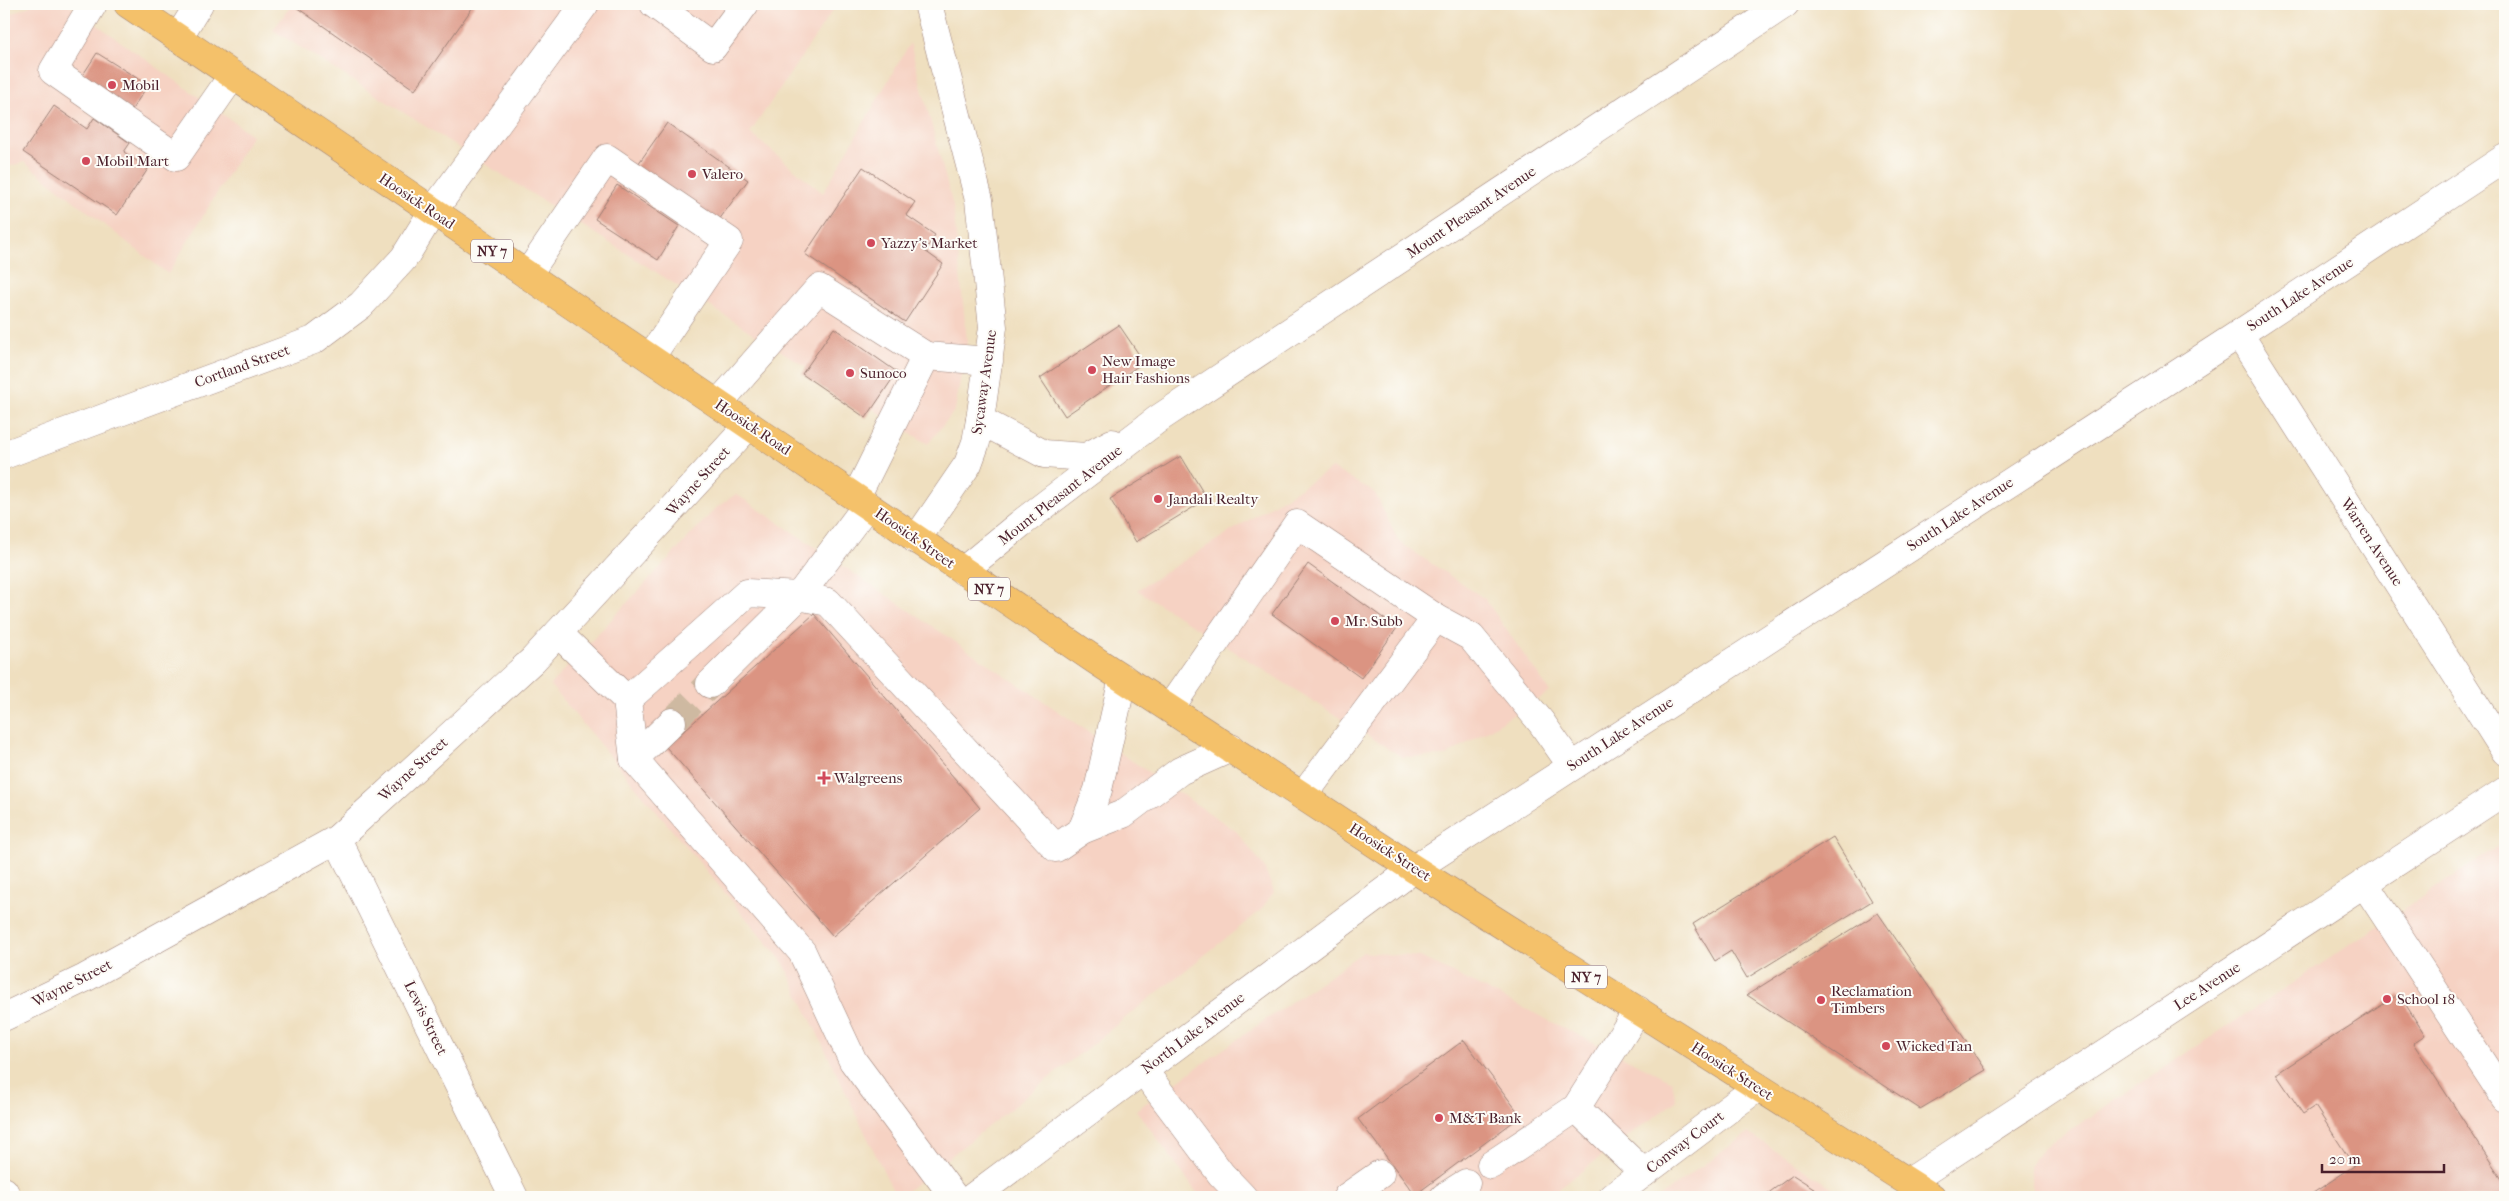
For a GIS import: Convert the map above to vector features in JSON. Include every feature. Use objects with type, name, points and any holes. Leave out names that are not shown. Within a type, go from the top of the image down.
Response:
[{"type":"highway","name":"Hoosick Road","points":[[128,4],[862,501]]},
{"type":"highway","name":"Hoosick Street","points":[[862,501],[916,540],[1414,869],[1932,1197]]},
{"type":"street","points":[[93,4],[53,71],[176,157],[233,75]]},
{"type":"street","points":[[178,38],[199,4]]},
{"type":"street","name":"Cortland Street","points":[[4,455],[314,340],[361,306],[404,258],[433,211],[585,4]]},
{"type":"street","points":[[654,4],[713,47],[745,4]]},
{"type":"street","name":"Sycaway Avenue","points":[[916,540],[968,464],[976,442],[993,327],[979,200],[928,4]]},
{"type":"street","name":"Mount Pleasant Avenue","points":[[963,571],[1020,524],[1158,420],[1785,4]]},
{"type":"street","points":[[527,275],[607,158],[615,163],[729,241],[650,358]]},
{"type":"street","name":"South Lake Avenue","points":[[1414,869],[2239,334],[2505,158]]},
{"type":"street","points":[[718,404],[819,288],[926,356],[989,360]]},
{"type":"street","name":"Warren Avenue","points":[[2239,334],[2505,751]]},
{"type":"street","points":[[710,684],[800,596],[862,501],[926,356]]},
{"type":"street","name":"Mount Pleasant Avenue","points":[[980,420],[1044,454],[1086,457],[1158,420]]},
{"type":"street","name":"Wayne Street","points":[[4,1017],[86,978],[338,839],[533,660],[749,425]]},
{"type":"street","points":[[1170,708],[1297,524],[1436,618],[1471,637],[1541,722],[1572,766]]},
{"type":"street","points":[[627,700],[747,593],[800,596],[828,602],[1056,848],[1082,830],[1123,814],[1180,771],[1231,748]]},
{"type":"street","points":[[1303,796],[1436,618]]},
{"type":"street","points":[[558,633],[627,700],[634,759],[802,952],[853,1061],[954,1197]]},
{"type":"street","points":[[1082,830],[1098,790],[1123,678]]},
{"type":"street","points":[[634,759],[672,722]]},
{"type":"street","name":"Lee Avenue","points":[[1909,1182],[2505,791]]},
{"type":"street","name":"Lewis Street","points":[[338,839],[514,1197]]},
{"type":"street","name":"North Lake Avenue","points":[[973,1197],[1414,869]]},
{"type":"street","points":[[2364,883],[2505,1098]]},
{"type":"street","points":[[1491,1166],[1576,1108],[1638,1010]]},
{"type":"street","points":[[1143,1070],[1221,1174],[1242,1197]]},
{"type":"street","name":"Conway Court","points":[[1612,1197],[1758,1087]]},
{"type":"street","points":[[1576,1108],[1644,1173]]},
{"type":"street","points":[[1347,1197],[1380,1174]]},
{"type":"street","points":[[4,1191],[6,1197]]},
{"type":"shaded area","points":[[34,4],[68,4],[252,135],[168,274],[24,162],[4,168],[4,17]]},
{"type":"shaded area","points":[[292,4],[837,4],[750,133],[823,193],[910,43],[953,206],[967,341],[955,410],[928,444],[273,30]]},
{"type":"shaded area","points":[[1332,468],[1375,493],[1399,542],[1485,599],[1550,692],[1446,756],[1402,757],[1137,590]]},
{"type":"shaded area","points":[[736,494],[1236,831],[1263,865],[1274,892],[1259,912],[899,1197],[896,1197],[783,962],[550,685],[716,508]]},
{"type":"shaded area","name":"School 18","points":[[2502,844],[2505,849],[2505,1197],[2037,1197],[2033,1190],[2030,1166],[2042,1149]]},
{"type":"shaded area","points":[[1363,952],[1420,957],[1672,1081],[1676,1101],[1547,1197],[1200,1197],[1136,1110]]},
{"type":"shaded area","points":[[1748,1133],[1847,1197],[1659,1197]]},
{"type":"building","points":[[299,4],[475,4],[415,90],[296,7]]},
{"type":"building","name":"Mobil","points":[[97,53],[148,85],[127,117],[77,84]]},
{"type":"building","name":"Mobil Mart","points":[[54,106],[87,129],[94,118],[130,143],[124,152],[148,169],[117,215],[23,152]]},
{"type":"building","name":"Valero","points":[[667,123],[748,180],[716,224],[636,167]]},
{"type":"building","name":"Yazzy's Market","points":[[863,167],[915,202],[906,215],[935,235],[925,251],[943,264],[905,322],[805,254]]},
{"type":"building","points":[[617,185],[679,226],[658,260],[595,219]]},
{"type":"building","name":"New Image Hair Fashions","points":[[1119,325],[1144,362],[1065,416],[1040,378]]},
{"type":"building","name":"Sunoco","points":[[834,328],[897,372],[866,418],[802,374]]},
{"type":"building","name":"Jandali Realty","points":[[1181,456],[1207,499],[1136,542],[1110,499]]},
{"type":"building","name":"Mr. Subb","points":[[1308,564],[1397,628],[1361,678],[1272,614]]},
{"type":"building","name":"Walgreens","points":[[814,614],[980,808],[833,936],[666,747]]},
{"type":"building","points":[[1833,837],[1872,901],[1747,978],[1731,951],[1715,961],[1693,924]]},
{"type":"building","points":[[1878,913],[1986,1070],[1920,1109],[1747,995]]},
{"type":"building","points":[[2399,994],[2425,1035],[2413,1043],[2505,1184],[2505,1197],[2307,1197],[2354,1166],[2315,1106],[2303,1114],[2276,1074]]},
{"type":"building","name":"M&T Bank","points":[[1464,1040],[1521,1116],[1415,1195],[1358,1119]]},
{"type":"building","points":[[1793,1175],[1828,1197],[1763,1197]]},
{"type":"tunnel","points":[[672,722],[710,684]]},
{"type":"place","name":"Mobil","points":[[112,85]]},
{"type":"place","name":"Mobil Mart","points":[[86,161]]},
{"type":"place","name":"Valero","points":[[692,174]]},
{"type":"place","name":"Yazzy's Market","points":[[871,243]]},
{"type":"place","name":"New Image Hair Fashions","points":[[1092,370]]},
{"type":"place","name":"Sunoco","points":[[850,373]]},
{"type":"place","name":"Jandali Realty","points":[[1158,499]]},
{"type":"place","name":"Mr. Subb","points":[[1335,621]]},
{"type":"place","name":"Walgreens","points":[[824,778]]},
{"type":"place","name":"School 18","points":[[2387,999]]},
{"type":"place","name":"Reclamation Timbers","points":[[1821,1000]]},
{"type":"place","name":"Wicked Tan","points":[[1886,1046]]},
{"type":"place","name":"M&T Bank","points":[[1439,1118]]}]
